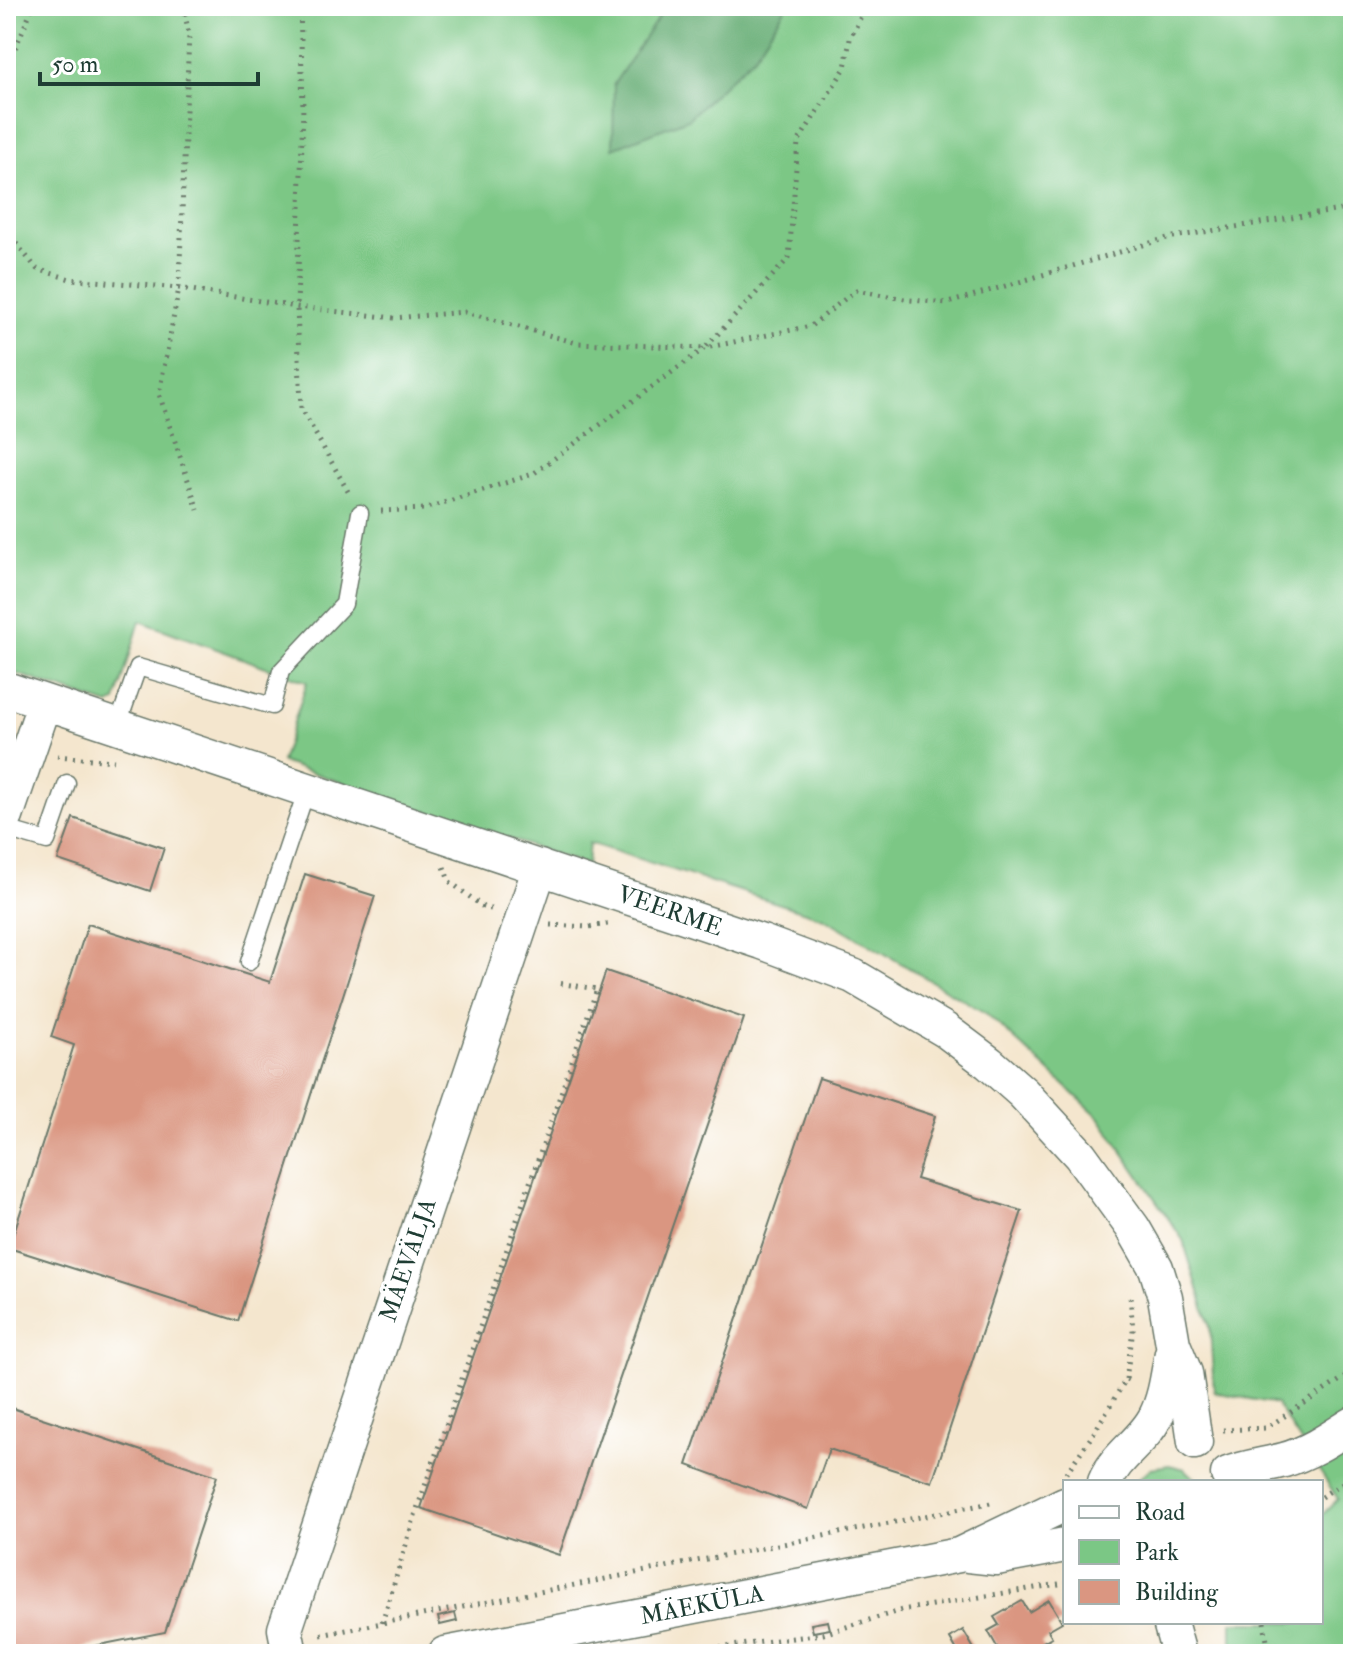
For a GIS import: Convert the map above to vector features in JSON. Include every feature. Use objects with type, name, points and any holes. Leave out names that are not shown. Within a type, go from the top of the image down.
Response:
[{"type":"street","name":"VEERME","points":[[6,689],[777,947],[853,976],[907,1006],[989,1063],[1023,1093],[1080,1155],[1133,1228],[1156,1268],[1165,1297],[1173,1344]]},
{"type":"street","points":[[6,816],[45,702]]},
{"type":"street","name":"MÄEVÄLJA","points":[[275,1651],[285,1629],[540,867]]},
{"type":"street","points":[[1173,1344],[1185,1373],[1195,1442]]},
{"type":"street","points":[[1110,1470],[1156,1418],[1173,1344]]},
{"type":"street","points":[[1281,1480],[1319,1446],[1353,1424]]},
{"type":"street","points":[[1110,1470],[1148,1439],[1168,1436],[1195,1442],[1218,1459],[1229,1478],[1243,1468],[1285,1460],[1319,1446]]},
{"type":"street","name":"MÄEKÜLA","points":[[445,1654],[959,1555],[1063,1505]]},
{"type":"street","name":"MÄEKÜLA","points":[[959,1555],[996,1558],[1063,1545]]},
{"type":"lane","points":[[118,724],[138,667],[272,706],[281,671],[344,604],[360,513]]},
{"type":"lane","points":[[6,829],[47,841],[67,783]]},
{"type":"lane","points":[[249,962],[307,789]]},
{"type":"path","points":[[6,70],[33,6]]},
{"type":"path","points":[[183,6],[189,34],[179,288],[159,394],[198,510]]},
{"type":"path","points":[[300,6],[303,106],[297,307],[301,408],[360,513],[424,509],[533,474],[705,348],[789,258],[798,142],[845,68],[850,39],[866,6]]},
{"type":"path","points":[[6,231],[37,269],[70,279],[179,288],[297,307],[394,318],[465,312],[577,343],[705,348],[811,326],[856,290],[948,303],[1167,238],[1353,208]]},
{"type":"path","points":[[29,748],[67,758],[126,762]]},
{"type":"path","points":[[442,861],[449,881],[483,907],[546,925],[588,927],[614,924]]},
{"type":"path","points":[[382,1623],[417,1509],[597,989],[558,983]]},
{"type":"path","points":[[1126,1379],[1133,1330],[1129,1289]]},
{"type":"path","points":[[1323,1496],[1353,1476]]},
{"type":"path","points":[[321,1635],[988,1504]]},
{"type":"path","points":[[672,1654],[823,1634],[902,1610],[1063,1583]]},
{"type":"path","points":[[1264,1624],[1269,1654]]},
{"type":"path","points":[[225,1654],[275,1651]]},
{"type":"green space","points":[[6,6],[666,6],[614,84],[754,56],[787,6],[1353,6],[1353,1654],[1232,1654],[1232,1624],[1323,1624],[1323,1514],[1338,1499],[1276,1404],[1214,1392],[1210,1327],[1183,1240],[1099,1117],[987,1014],[824,918],[589,843],[587,865],[281,762],[307,682],[140,621],[116,701],[109,705],[6,670]]},
{"type":"green space","points":[[666,6],[787,6],[754,56],[688,119],[613,148],[614,84]]},
{"type":"green space","points":[[1169,1465],[1185,1469],[1197,1480],[1137,1480],[1151,1468]]},
{"type":"building","points":[[73,818],[164,848],[150,891],[58,860]]},
{"type":"building","points":[[305,874],[375,896],[238,1321],[9,1248],[74,1045],[51,1037],[88,924],[270,982]]},
{"type":"building","points":[[606,971],[744,1018],[559,1555],[421,1508]]},
{"type":"building","points":[[819,1078],[935,1116],[916,1179],[1022,1211],[932,1482],[829,1449],[808,1509],[687,1465]]},
{"type":"building","points":[[6,1406],[217,1476],[165,1632],[54,1654],[6,1654]]},
{"type":"building","points":[[1049,1600],[1062,1622],[1048,1630],[1052,1637],[1041,1643],[1048,1654],[1014,1654],[1011,1649],[1001,1654],[988,1631],[999,1625],[994,1617],[1022,1601],[1029,1612]]},
{"type":"building","points":[[455,1613],[457,1621],[440,1625],[438,1617]]},
{"type":"building","points":[[828,1621],[830,1629],[813,1632],[811,1624]]},
{"type":"building","points":[[963,1630],[977,1654],[959,1654],[950,1638]]}]
